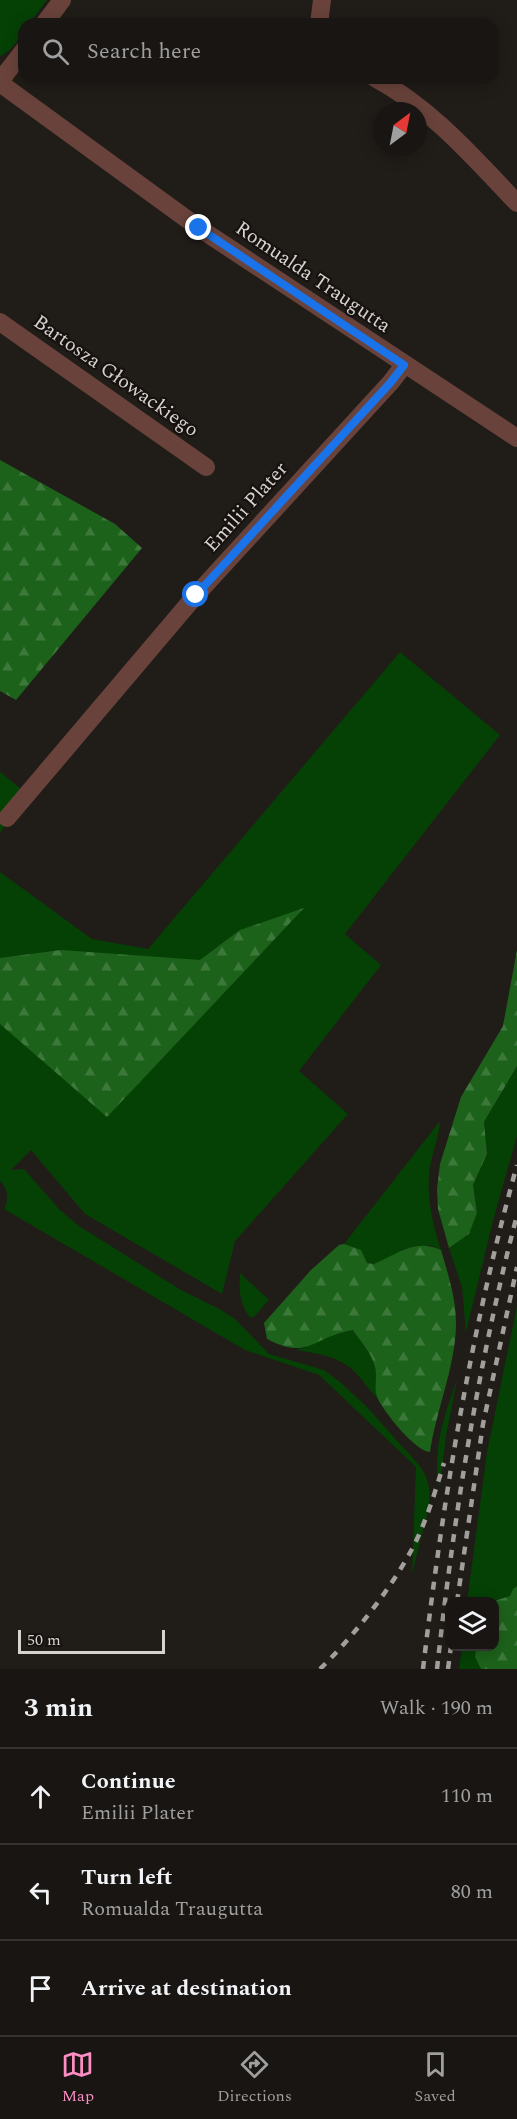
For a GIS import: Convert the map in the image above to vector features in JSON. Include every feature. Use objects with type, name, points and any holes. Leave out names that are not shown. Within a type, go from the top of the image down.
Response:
[{"type":"street","points":[[48,18],[62,0]]},
{"type":"street","points":[[320,18],[322,0]]},
{"type":"street","points":[[0,82],[18,58]]},
{"type":"street","name":"Romualda Traugutta","points":[[0,82],[199,228],[517,438]]},
{"type":"street","points":[[385,84],[430,115],[517,203]]},
{"type":"street","name":"Bartosza Głowackiego","points":[[0,322],[206,467]]},
{"type":"street","name":"Emilii Plater","points":[[7,818],[196,595],[404,365]]},
{"type":"green space","points":[[0,0],[47,0],[34,18],[18,18],[18,40],[0,56]]},
{"type":"green space","points":[[0,460],[115,524],[142,548],[16,700],[0,691]]},
{"type":"green space","points":[[400,652],[500,735],[345,934],[381,965],[299,1071],[348,1114],[235,1241],[222,1294],[85,1214],[31,1150],[11,1170],[24,1169],[59,1209],[79,1226],[181,1290],[235,1319],[269,1354],[324,1370],[366,1406],[419,1465],[428,1484],[430,1493],[428,1512],[412,1574],[416,1467],[319,1375],[245,1350],[4,1209],[7,1194],[0,1181],[0,872],[92,939],[148,949]]},
{"type":"green space","points":[[0,772],[27,794],[0,833]]},
{"type":"green space","points":[[304,908],[107,1117],[0,1024],[0,958],[61,950],[200,960],[240,930]]},
{"type":"green space","points":[[517,950],[517,1066],[484,1122],[487,1154],[473,1185],[477,1213],[469,1234],[449,1248],[438,1209],[437,1189],[440,1164],[461,1097],[503,1026]]},
{"type":"green space","points":[[517,1066],[517,1136],[494,1217],[466,1332],[462,1287],[449,1248],[469,1234],[477,1213],[473,1185],[487,1154],[484,1122]]},
{"type":"green space","points":[[440,1121],[429,1173],[429,1196],[432,1218],[441,1250],[430,1245],[374,1264],[367,1263],[344,1244]]},
{"type":"green space","points":[[344,1244],[361,1250],[367,1263],[374,1264],[415,1247],[432,1247],[441,1250],[453,1295],[456,1324],[453,1355],[430,1452],[409,1439],[381,1405],[377,1395],[376,1371],[373,1362],[369,1352],[353,1330],[339,1333],[302,1348],[292,1348],[267,1339],[264,1323],[311,1270],[339,1245]]},
{"type":"green space","points":[[240,1273],[269,1300],[251,1318],[242,1302]]},
{"type":"green space","points":[[517,1306],[517,1586],[510,1596],[499,1599],[499,1597],[468,1597],[487,1452]]},
{"type":"green space","points":[[353,1330],[375,1364],[378,1399],[347,1365],[326,1356],[295,1350],[338,1333]]},
{"type":"green space","points":[[457,1380],[446,1436],[440,1487],[438,1447],[444,1419]]},
{"type":"green space","points":[[517,1586],[517,1669],[481,1669],[475,1657],[476,1651],[499,1651],[499,1599],[510,1596]]},
{"type":"green space","points":[[461,1651],[476,1651],[475,1657],[481,1669],[459,1669]]},
{"type":"railway","points":[[423,1669],[449,1478],[460,1415],[486,1289],[517,1165]]},
{"type":"railway","points":[[437,1669],[451,1554],[469,1440],[490,1327],[517,1215]]},
{"type":"railway","points":[[458,1597],[483,1424],[517,1267]]},
{"type":"railway","points":[[320,1669],[370,1612],[403,1564],[422,1529],[444,1463]]},
{"type":"railway","points":[[448,1669],[450,1651]]},
{"type":"route","points":[[196,595],[404,365],[199,228]]}]
